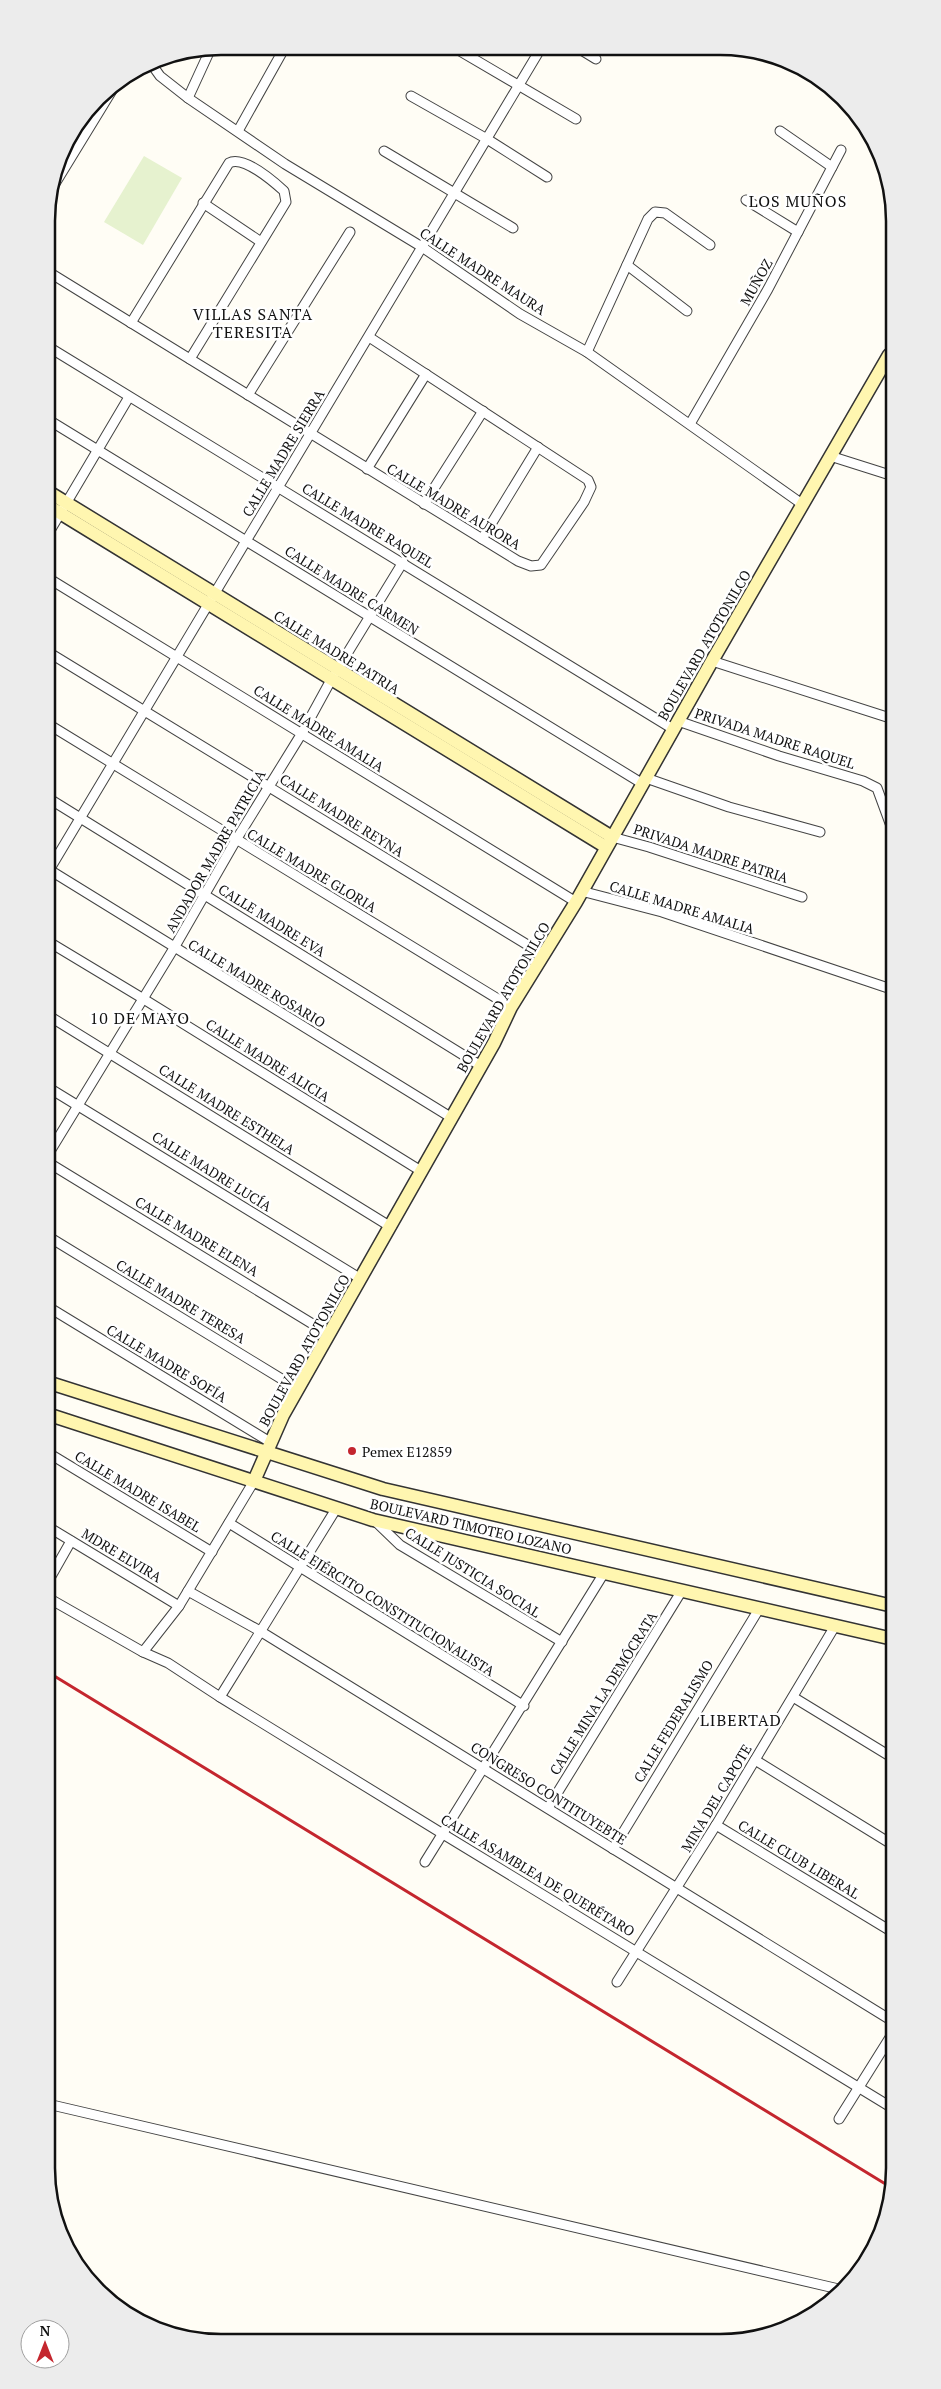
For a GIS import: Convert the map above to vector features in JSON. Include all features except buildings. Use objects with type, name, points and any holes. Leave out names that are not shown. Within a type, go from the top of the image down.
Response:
[{"type":"main road","name":"BOULEVARD ATOTONILCO","points":[[254,1481],[267,1448],[298,1389],[452,1118],[512,1007],[579,896],[886,360]]},
{"type":"main road","name":"CALLE MADRE PATRIA","points":[[55,499],[64,508],[609,842]]},
{"type":"main road","name":"CALLE MADRE PATRIA","points":[[55,506],[64,508]]},
{"type":"main road","name":"BOULEVARD TIMOTEO LOZANO","points":[[55,1385],[267,1448],[383,1489],[886,1604]]},
{"type":"main road","name":"BOULEVARD TIMOTEO LOZANO","points":[[55,1417],[374,1520],[681,1592],[886,1637]]},
{"type":"street","points":[[238,131],[281,55]]},
{"type":"street","points":[[467,55],[576,118]]},
{"type":"street","name":"CALLE MADRE SIERRA","points":[[55,860],[537,55]]},
{"type":"street","points":[[589,55],[596,59]]},
{"type":"street","points":[[188,98],[204,56]]},
{"type":"street","name":"CALLE MADRE MAURA","points":[[155,69],[160,76],[188,98],[334,196],[422,247],[520,314],[587,352],[802,504]]},
{"type":"street","points":[[411,96],[487,139],[547,177]]},
{"type":"street","points":[[64,168],[103,105]]},
{"type":"street","points":[[780,130],[832,167]]},
{"type":"street","name":"MUÑOZ","points":[[690,424],[798,232],[841,150]]},
{"type":"street","points":[[384,151],[513,228]]},
{"type":"street","points":[[131,323],[228,162],[238,161],[248,165],[281,188],[286,202],[190,359]]},
{"type":"street","points":[[746,200],[798,232]]},
{"type":"street","points":[[203,204],[261,242]]},
{"type":"street","points":[[587,352],[648,218],[655,212],[665,213],[710,245]]},
{"type":"street","points":[[248,395],[350,232]]},
{"type":"street","points":[[627,265],[687,311]]},
{"type":"street","name":"CALLE MADRE AURORA","points":[[55,276],[518,561],[536,567],[545,561],[584,502],[591,487],[588,480],[369,337]]},
{"type":"street","name":"CALLE MADRE RAQUEL","points":[[55,351],[676,725]]},
{"type":"street","points":[[367,469],[426,374]]},
{"type":"street","points":[[55,523],[129,397]]},
{"type":"street","points":[[424,504],[483,411]]},
{"type":"street","name":"CALLE MADRE CARMEN","points":[[55,424],[247,540],[370,618],[644,781],[820,832]]},
{"type":"street","points":[[482,539],[538,447]]},
{"type":"street","points":[[830,456],[886,474]]},
{"type":"street","name":"ANDADOR MADRE PATRICIA","points":[[55,1144],[174,948],[268,786],[302,733],[334,675],[403,562]]},
{"type":"street","name":"CALLE MADRE AMALIA","points":[[55,582],[302,733],[579,896],[662,912],[773,951],[886,987]]},
{"type":"street","name":"CALLE MADRE REYNA","points":[[55,656],[544,955]]},
{"type":"street","points":[[712,661],[886,717]]},
{"type":"street","name":"PRIVADA MADRE RAQUEL","points":[[676,725],[863,781],[877,788],[881,793],[886,810]]},
{"type":"street","name":"CALLE MADRE GLORIA","points":[[55,728],[512,1007]]},
{"type":"street","name":"CALLE MADRE EVA","points":[[55,802],[481,1066]]},
{"type":"street","name":"PRIVADA MADRE PATRIA","points":[[609,842],[649,846],[802,897]]},
{"type":"street","name":"CALLE MADRE ROSARIO","points":[[55,874],[452,1118]]},
{"type":"street","name":"CALLE MADRE ALICIA","points":[[55,946],[421,1172]]},
{"type":"street","name":"CALLE MADRE ESTHELA","points":[[55,1020],[390,1227]]},
{"type":"street","name":"CALLE MADRE LUCÍA","points":[[55,1092],[361,1279]]},
{"type":"street","name":"CALLE MADRE ELENA","points":[[55,1168],[329,1334]]},
{"type":"street","name":"CALLE MADRE TERESA","points":[[55,1240],[298,1389]]},
{"type":"street","name":"CALLE MADRE SOFÍA","points":[[55,1311],[267,1448]]},
{"type":"street","name":"CALLE MADRE ISABEL","points":[[55,1457],[212,1552]]},
{"type":"street","name":"BOULEVARD ATOTONILCO","points":[[143,1652],[179,1606],[254,1481]]},
{"type":"street","points":[[220,1697],[336,1509]]},
{"type":"street","name":"CALLE JUSTICIA SOCIAL","points":[[374,1520],[386,1533],[407,1549],[562,1642]]},
{"type":"street","name":"CALLE EJÉRCITO CONSTITUCIONALISTA","points":[[229,1523],[300,1569],[524,1706]]},
{"type":"street","name":"MDRE ELVIRA","points":[[55,1531],[179,1606]]},
{"type":"street","points":[[55,1569],[71,1541]]},
{"type":"street","points":[[425,1862],[524,1706],[604,1573]]},
{"type":"street","name":"CONGRESO CONTITUYEBTE","points":[[188,1591],[260,1631],[485,1768],[886,2017]]},
{"type":"street","name":"CALLE MINA LA DEMÓCRATA","points":[[548,1808],[681,1592]]},
{"type":"street","name":"CALLE ASAMBLEA DE QUERÉTARO","points":[[55,1602],[143,1652],[168,1663],[220,1697],[886,2104]]},
{"type":"street","name":"CALLE FEDERALISMO","points":[[613,1849],[758,1609]]},
{"type":"street","name":"MINA DEL CAPOTE","points":[[617,1982],[716,1825],[835,1626]]},
{"type":"street","points":[[793,1697],[886,1754]]},
{"type":"street","points":[[755,1760],[886,1840]]},
{"type":"street","name":"CALLE CLUB LIBERAL","points":[[716,1825],[886,1928]]},
{"type":"street","points":[[839,2119],[886,2044]]},
{"type":"street","points":[[55,2106],[834,2288]]},
{"type":"green space","points":[[144,156],[182,178],[143,245],[104,222]]},
{"type":"railway","points":[[55,1676],[885,2184]]},
{"type":"place","name":"Pemex E12859","points":[[352,1451]]},
{"type":"district","name":"LOS MUÑOS","points":[[798,201]]},
{"type":"district","name":"VILLAS SANTA TERESITA","points":[[253,323]]},
{"type":"district","name":"10 DE MAYO","points":[[140,1018]]},
{"type":"district","name":"LIBERTAD","points":[[741,1720]]}]
